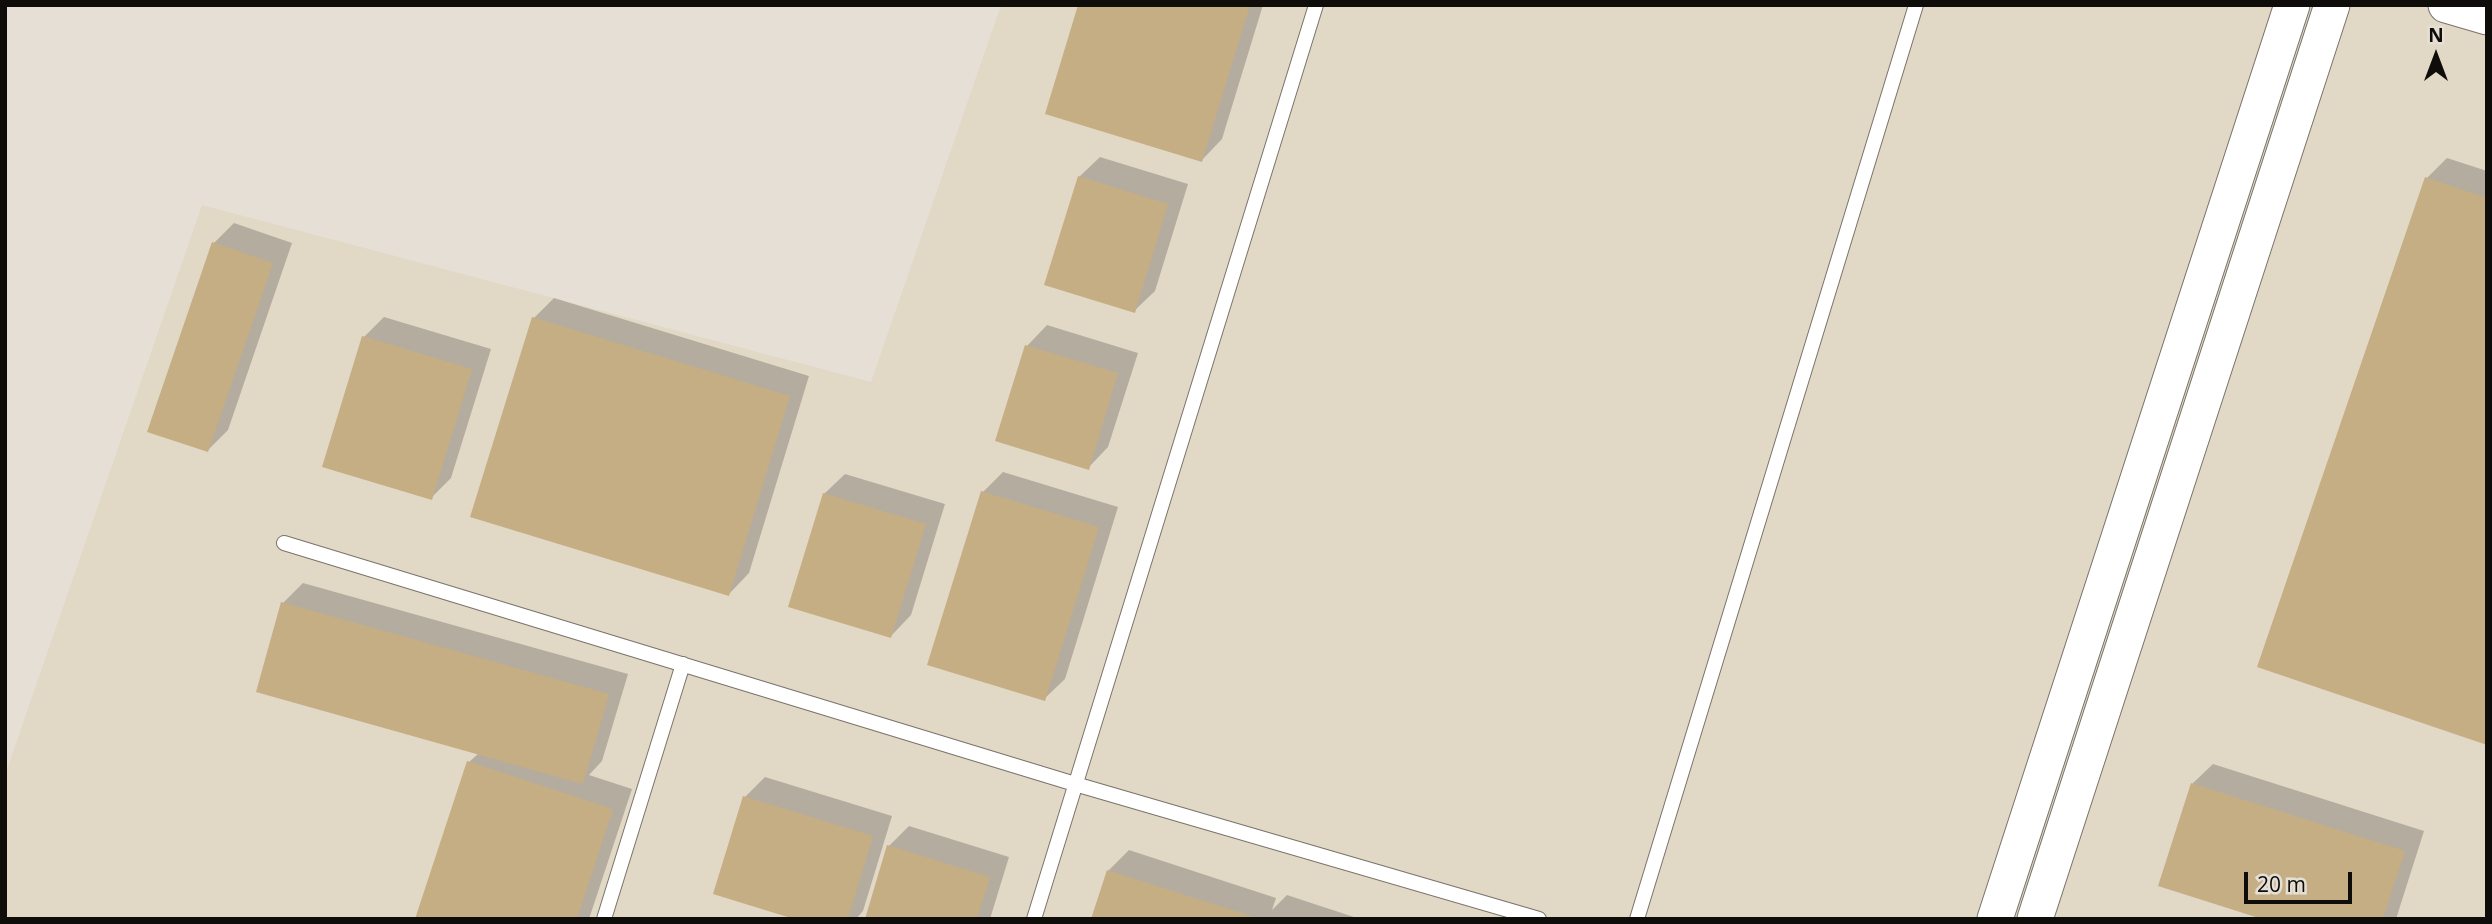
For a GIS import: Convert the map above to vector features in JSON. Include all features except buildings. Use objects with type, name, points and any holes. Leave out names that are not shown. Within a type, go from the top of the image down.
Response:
[{"type":"street","points":[[1995,919],[2292,5]]},
{"type":"street","points":[[2035,919],[2332,5]]},
{"type":"street","points":[[2445,5],[2487,17]]},
{"type":"lane","points":[[1034,919],[1316,5]]},
{"type":"lane","points":[[1637,919],[1916,5]]},
{"type":"lane","points":[[284,543],[1075,784],[1539,919]]},
{"type":"lane","points":[[604,919],[683,664]]},
{"type":"shaded area","points":[[1001,5],[2487,5],[2487,919],[5,919],[5,775],[202,205],[871,382]]}]
